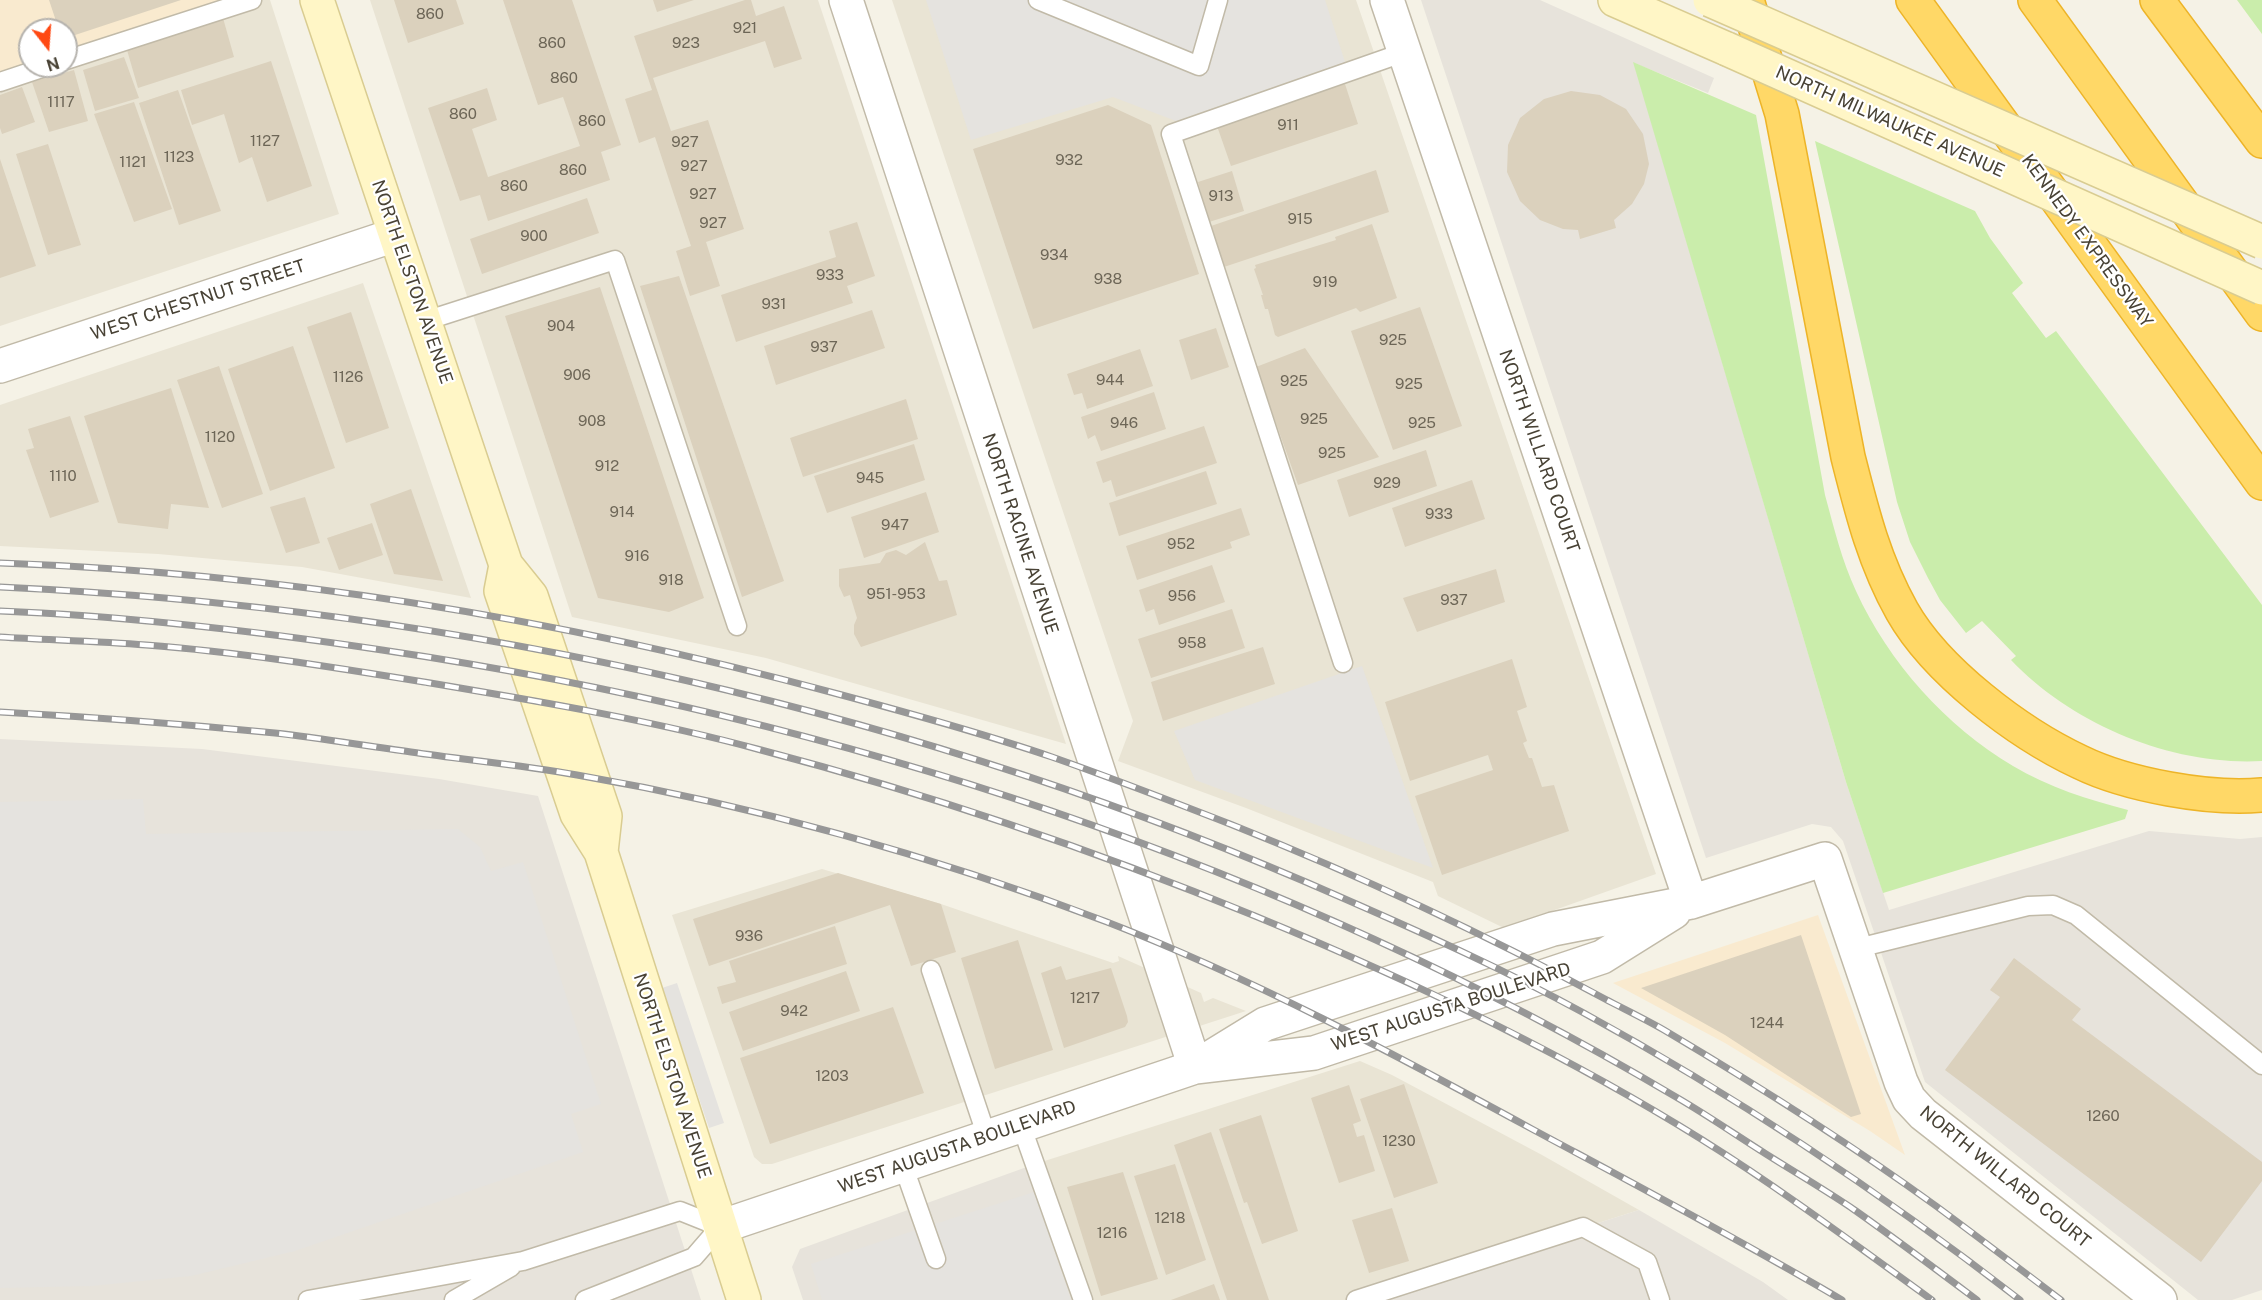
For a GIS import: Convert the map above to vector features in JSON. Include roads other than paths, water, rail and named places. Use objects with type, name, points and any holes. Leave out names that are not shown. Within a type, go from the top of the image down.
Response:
[{"type":"highway","points":[[1746,0],[1782,114],[1856,490],[1878,564],[1904,613],[1936,656],[1972,691],[2026,731],[2081,763],[2142,783],[2185,791],[2262,795]]},
{"type":"highway","name":"KENNEDY EXPRESSWAY","points":[[1913,0],[2262,483]]},
{"type":"highway","points":[[2035,0],[2262,314]]},
{"type":"highway","points":[[2157,0],[2262,141]]},
{"type":"main road","name":"NORTH ELSTON AVENUE","points":[[317,0],[506,565],[531,596],[605,816],[601,852],[744,1300]]},
{"type":"main road","name":"NORTH MILWAUKEE AVENUE","points":[[1615,0],[2262,288]]},
{"type":"main road","points":[[1710,0],[2262,242]]},
{"type":"street","name":"NORTH RACINE AVENUE","points":[[846,0],[1195,1067]]},
{"type":"street","name":"NORTH WILLARD COURT","points":[[1387,0],[1691,902]]},
{"type":"street","name":"WEST CHESTNUT STREET","points":[[0,366],[395,235]]},
{"type":"street","name":"WEST AUGUSTA BOULEVARD","points":[[720,1227],[1195,1067],[1314,1053],[1602,957],[1691,902],[1825,859]]},
{"type":"street","name":"NORTH WILLARD COURT","points":[[1825,859],[1901,1082],[1910,1099],[1923,1114],[2160,1300]]},
{"type":"lane","points":[[78,56],[252,0]]},
{"type":"lane","points":[[1038,0],[1200,66],[1218,0]]},
{"type":"lane","points":[[1343,663],[1170,134],[1405,52]]},
{"type":"lane","points":[[0,82],[18,76]]},
{"type":"lane","points":[[425,321],[615,260],[737,626]]},
{"type":"lane","points":[[1854,949],[2028,906],[2053,905],[2076,915],[2262,1065]]},
{"type":"lane","points":[[931,970],[987,1137]]},
{"type":"lane","points":[[1021,1125],[1083,1300]]},
{"type":"lane","points":[[903,1165],[936,1259]]},
{"type":"lane","points":[[308,1300],[524,1261],[680,1211],[720,1227],[694,1257],[585,1300]]},
{"type":"lane","points":[[1356,1300],[1583,1227],[1647,1262],[1660,1300]]},
{"type":"lane","points":[[454,1300],[524,1261]]},
{"type":"railway","points":[[0,563],[106,568],[318,589],[423,604],[528,623],[632,644],[838,694],[1026,748],[1074,765],[1230,824],[1373,884],[1513,951],[1649,1022],[1768,1093],[1836,1137],[1936,1206],[2061,1300]]},
{"type":"railway","points":[[0,587],[173,599],[346,618],[517,646],[687,681],[855,724],[1021,774],[1185,833],[1345,899],[1465,953],[1553,997],[1696,1077],[1807,1147],[1968,1260],[2020,1300]]},
{"type":"railway","points":[[0,611],[144,621],[239,631],[382,650],[552,679],[720,715],[887,759],[1051,811],[1213,870],[1371,938],[1526,1013],[1676,1097],[1823,1189],[1977,1300]]},
{"type":"railway","points":[[0,637],[109,642],[251,656],[389,676],[551,704],[720,739],[886,785],[1011,825],[1134,868],[1255,916],[1426,991],[1538,1046],[1648,1107],[1731,1158],[1932,1300]]},
{"type":"railway","points":[[0,712],[275,733],[556,771],[712,802],[912,855],[1043,898],[1107,922],[1270,993],[1428,1073],[1649,1192],[1842,1300]]}]
